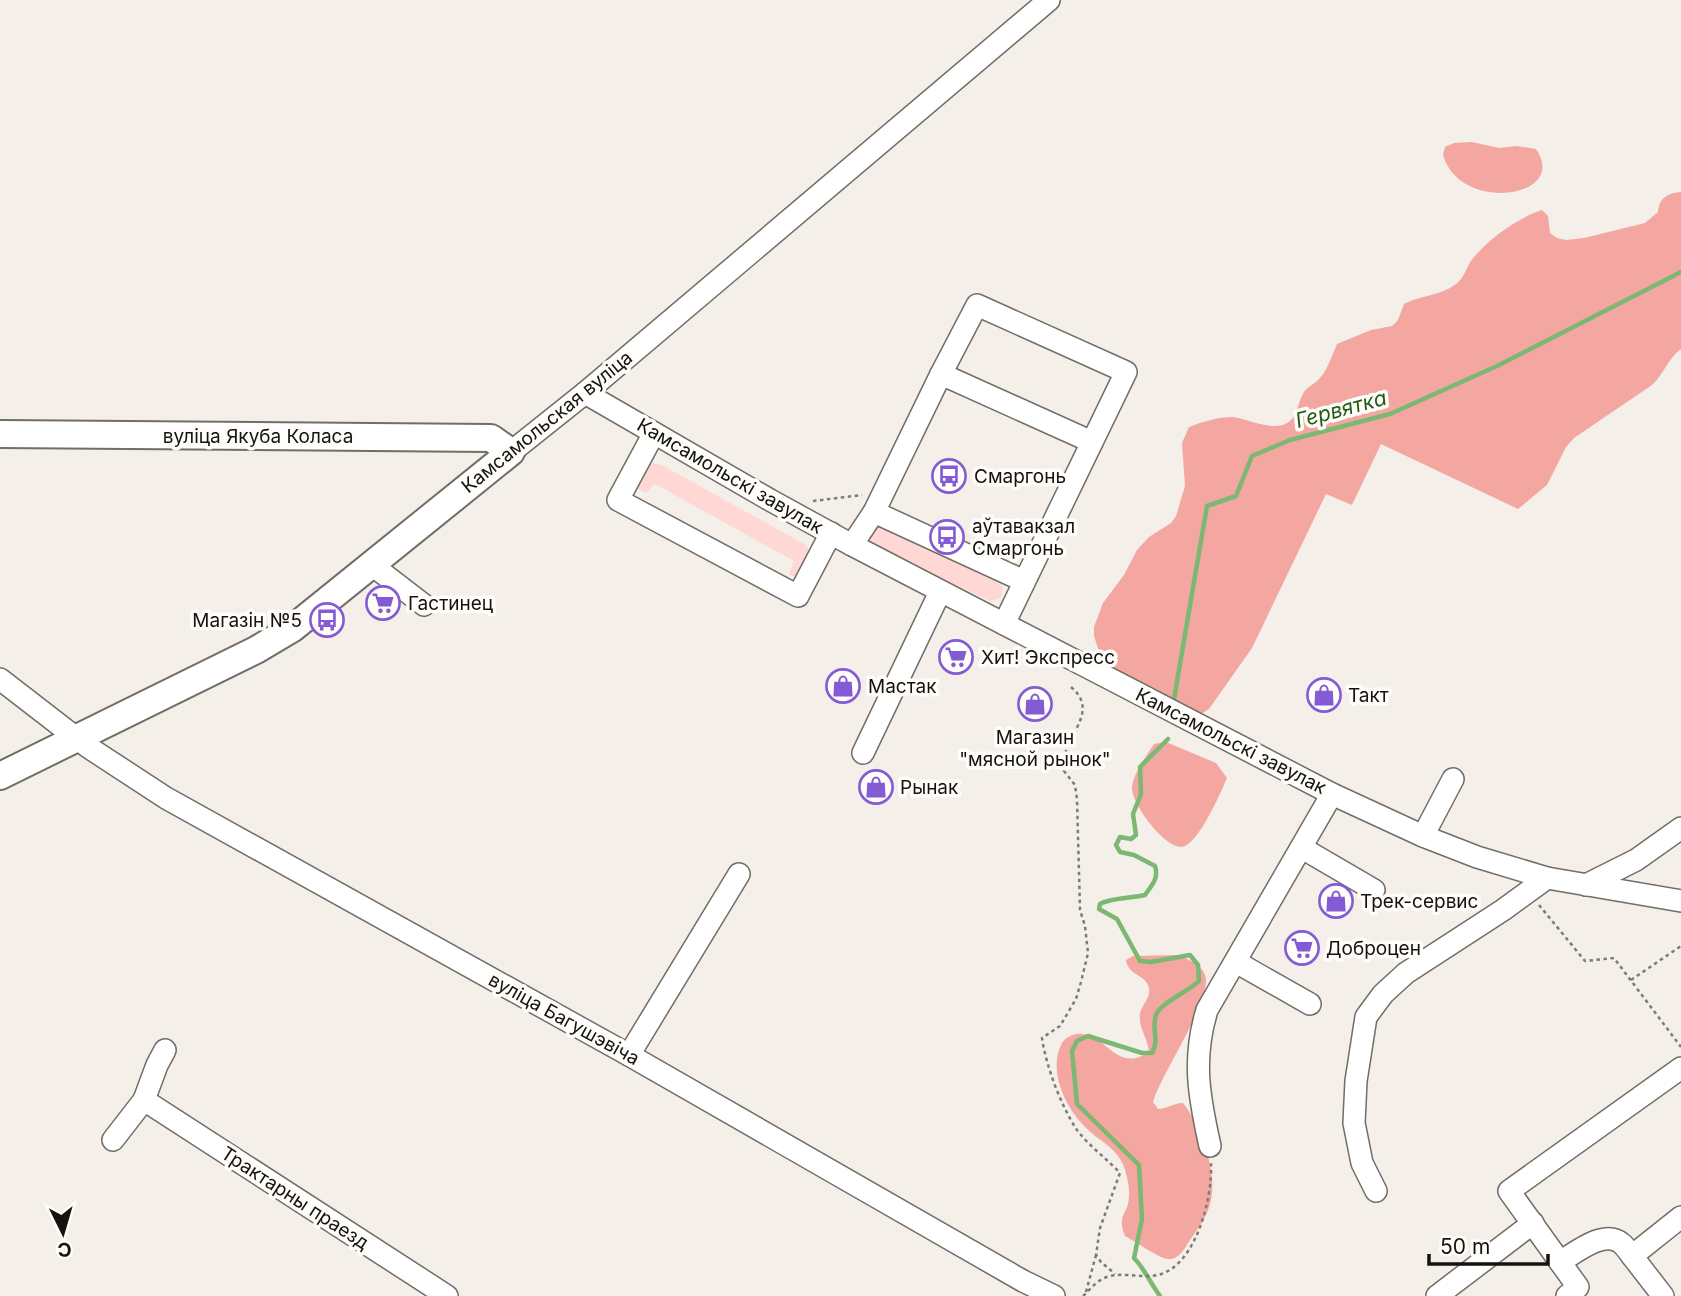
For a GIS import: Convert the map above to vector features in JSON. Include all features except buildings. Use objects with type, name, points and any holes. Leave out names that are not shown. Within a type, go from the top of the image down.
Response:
[{"type":"main road","name":"вуліца Якуба Коласа","points":[[0,434],[491,438],[511,452]]},
{"type":"main road","name":"Камсамольская вуліца","points":[[0,776],[256,650],[293,628],[511,452]]},
{"type":"street","name":"Камсамольская вуліца","points":[[511,452],[585,393],[1049,0]]},
{"type":"street","points":[[852,545],[874,512],[977,305],[1126,372],[1004,624]]},
{"type":"street","points":[[941,374],[1092,442]]},
{"type":"street","name":"Камсамольскі завулак","points":[[585,393],[852,545],[1332,794],[1423,836],[1477,857],[1547,878],[1681,901]]},
{"type":"street","points":[[654,433],[618,499],[798,596],[831,533]]},
{"type":"street","points":[[874,512],[1024,581]]},
{"type":"street","points":[[372,565],[424,605]]},
{"type":"street","points":[[863,753],[940,592]]},
{"type":"street","name":"вуліца Багушэвіча","points":[[0,679],[76,738],[166,798],[629,1055],[1054,1296]]},
{"type":"street","points":[[1423,836],[1453,779]]},
{"type":"street","points":[[1210,1146],[1199,1097],[1200,1032],[1207,1010],[1332,794]]},
{"type":"street","points":[[1586,885],[1636,860],[1681,828]]},
{"type":"street","points":[[1302,848],[1374,890]]},
{"type":"street","points":[[629,1055],[739,874]]},
{"type":"street","points":[[1376,1191],[1362,1163],[1354,1123],[1356,1080],[1366,1017],[1383,994],[1406,974],[1547,878]]},
{"type":"street","points":[[1236,962],[1310,1004]]},
{"type":"street","points":[[113,1140],[144,1100],[165,1050]]},
{"type":"street","points":[[1567,1296],[1578,1287],[1509,1191],[1681,1068]]},
{"type":"street","name":"Трактарны праезд","points":[[144,1100],[447,1296]]},
{"type":"street","points":[[1632,1256],[1681,1217]]},
{"type":"street","points":[[1437,1296],[1533,1223]]},
{"type":"street","points":[[1560,1262],[1590,1243],[1613,1239],[1620,1242],[1663,1296]]},
{"type":"path","points":[[1071,687],[1080,694],[1083,707],[1081,724],[1066,751],[1064,771],[1075,785],[1076,792],[1080,910],[1085,926],[1087,953],[1076,999],[1060,1026],[1042,1038],[1044,1059],[1078,1131],[1120,1173],[1100,1228],[1093,1271],[1083,1296]]},
{"type":"path","points":[[1528,892],[1586,961],[1614,958],[1681,1047]]},
{"type":"path","points":[[1630,979],[1681,946]]},
{"type":"path","points":[[1083,1296],[1100,1280],[1115,1274],[1158,1275],[1183,1260],[1194,1242],[1211,1184],[1210,1146]]},
{"type":"path","points":[[1096,1255],[1115,1274]]},
{"type":"shaded area","points":[[1472,142],[1499,148],[1517,146],[1536,149],[1542,166],[1538,179],[1526,188],[1509,192],[1489,192],[1469,186],[1453,174],[1443,155],[1445,147],[1454,143]]},
{"type":"shaded area","points":[[1681,192],[1681,349],[1652,385],[1574,438],[1566,447],[1547,485],[1518,509],[1381,444],[1352,505],[1326,494],[1252,648],[1209,709],[1201,714],[1195,713],[1112,674],[1102,661],[1094,627],[1103,603],[1124,575],[1137,550],[1176,516],[1185,486],[1182,443],[1189,427],[1227,417],[1269,426],[1284,425],[1295,415],[1304,392],[1325,370],[1337,344],[1371,330],[1392,326],[1398,320],[1404,304],[1444,291],[1456,284],[1485,246],[1513,224],[1533,213],[1542,210],[1548,216],[1550,233],[1557,238],[1584,238],[1645,223],[1658,212],[1665,197]]},
{"type":"shaded area","points":[[652,463],[662,465],[806,545],[810,552],[803,574],[795,577],[789,574],[794,561],[655,484],[646,493],[637,488],[644,468]]},
{"type":"shaded area","points":[[879,526],[999,583],[1003,587],[1001,598],[990,601],[871,545],[869,533],[872,527]]},
{"type":"shaded area","points":[[1166,742],[1216,763],[1227,778],[1203,825],[1185,846],[1178,846],[1160,835],[1143,814],[1133,794],[1133,781],[1144,759],[1154,744]]},
{"type":"shaded area","points":[[1179,955],[1201,968],[1206,986],[1195,1017],[1153,1102],[1158,1109],[1183,1103],[1190,1112],[1210,1162],[1212,1188],[1210,1206],[1202,1223],[1185,1249],[1175,1258],[1168,1259],[1125,1236],[1122,1218],[1129,1192],[1123,1164],[1111,1148],[1085,1127],[1071,1110],[1061,1089],[1057,1067],[1061,1045],[1076,1034],[1092,1036],[1113,1052],[1129,1058],[1149,1052],[1140,1019],[1149,988],[1144,980],[1130,969],[1126,960],[1133,956]]},
{"type":"waterway","name":"Гервятка","points":[[1174,699],[1207,506],[1236,496],[1252,456],[1290,440],[1390,414],[1497,366],[1681,272]]},
{"type":"waterway","name":"Гервятка","points":[[1160,1296],[1134,1258],[1142,1219],[1139,1165],[1077,1104],[1072,1051],[1077,1041],[1088,1036],[1142,1053],[1152,1053],[1158,1011],[1199,981],[1198,965],[1190,955],[1151,962],[1140,961],[1117,919],[1099,909],[1104,902],[1145,895],[1154,881],[1155,866],[1134,855],[1120,852],[1116,845],[1120,837],[1131,839],[1136,835],[1133,814],[1141,794],[1140,767],[1168,739]]},
{"type":"place","name":"Смаргонь","points":[[949,476]]},
{"type":"place","name":"аўтавакзал Смаргонь","points":[[947,537]]},
{"type":"place","name":"Гастинец","points":[[383,603]]},
{"type":"place","name":"Магазін №5","points":[[327,620]]},
{"type":"place","name":"Хит! Экспресс","points":[[956,657]]},
{"type":"place","name":"Мастак","points":[[843,686]]},
{"type":"place","name":"Такт","points":[[1324,695]]},
{"type":"place","name":"Магазин \"мясной рынок\"","points":[[1035,704]]},
{"type":"place","name":"Рынак","points":[[876,787]]},
{"type":"place","name":"Трек-сервис","points":[[1336,901]]},
{"type":"place","name":"Доброцен","points":[[1302,948]]}]
